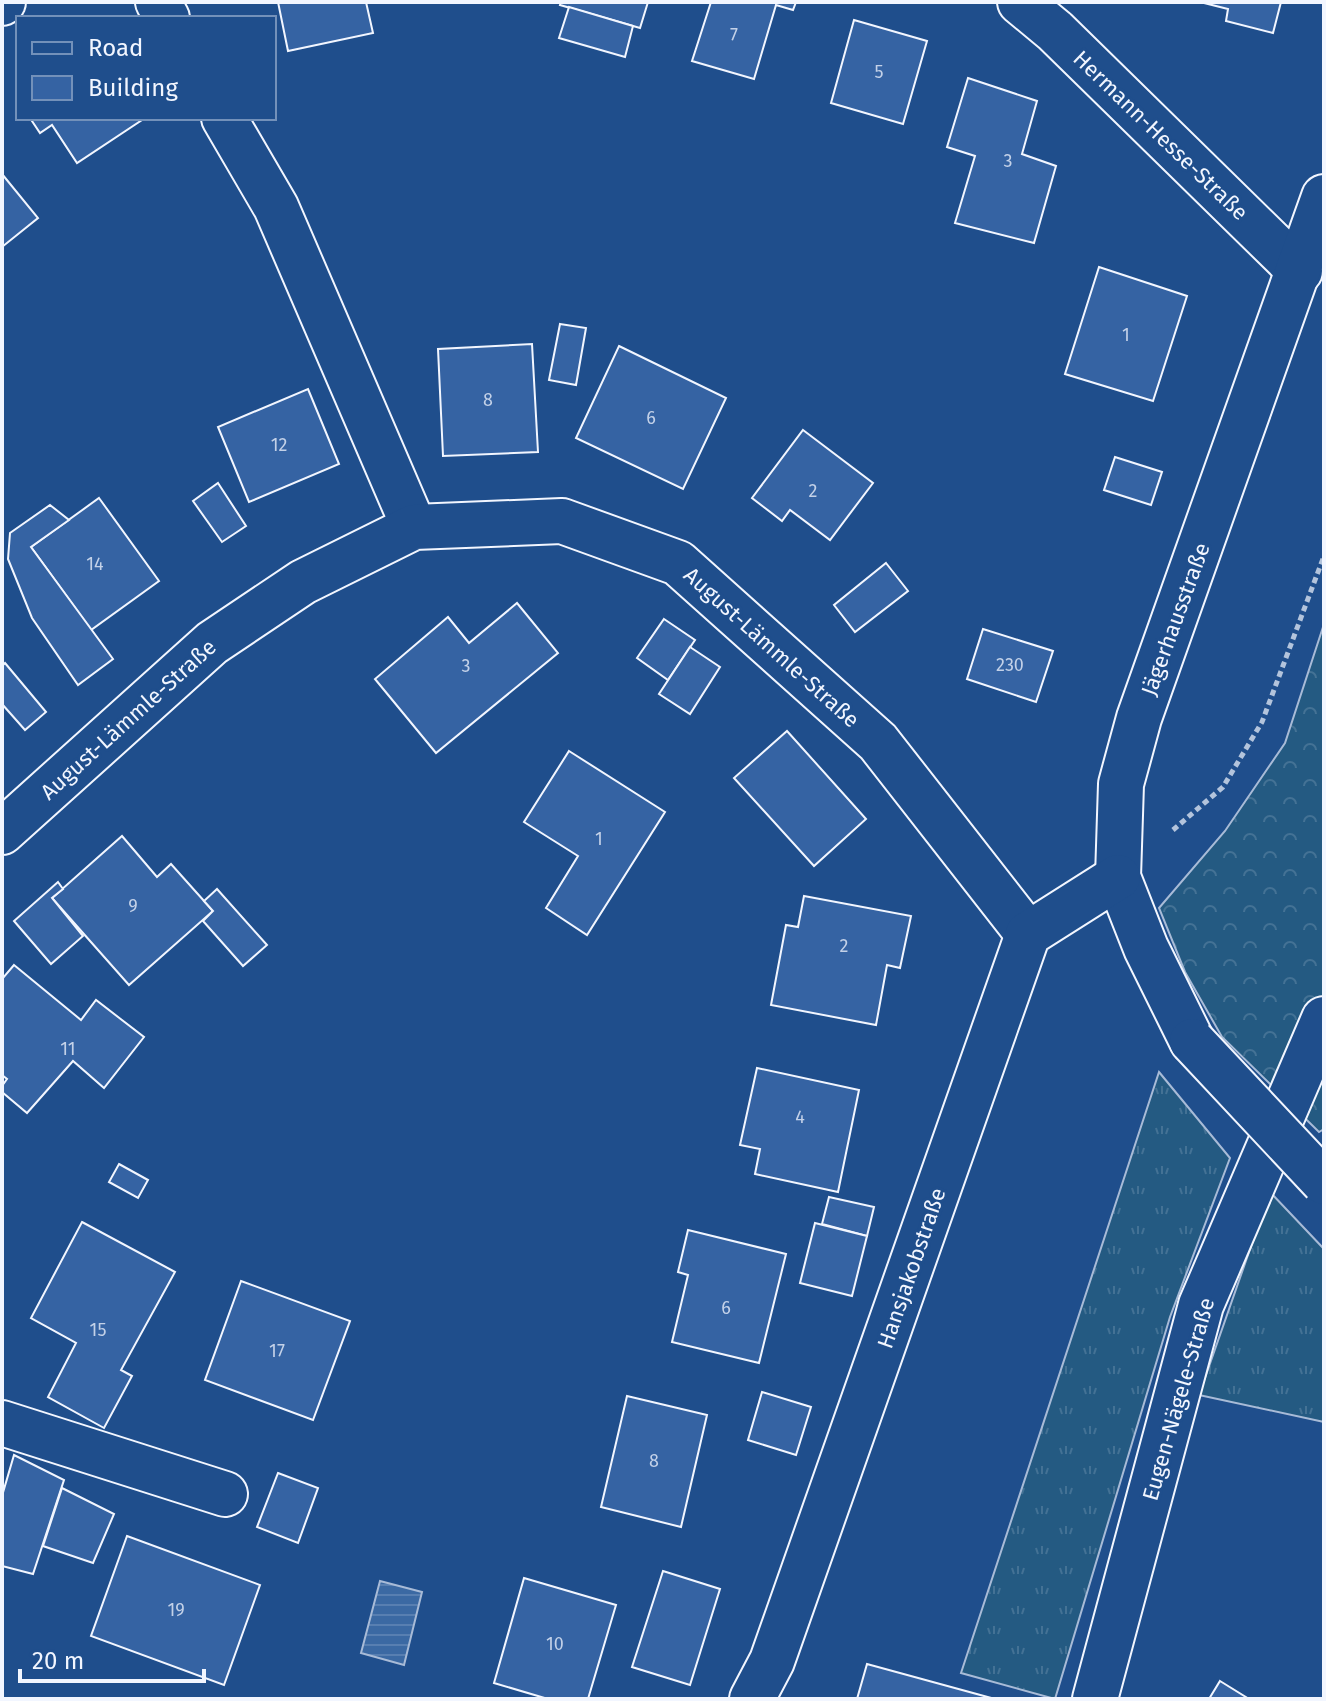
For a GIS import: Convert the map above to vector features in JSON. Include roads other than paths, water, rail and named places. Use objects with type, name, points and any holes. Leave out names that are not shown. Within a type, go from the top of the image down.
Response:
[{"type":"street","name":"Hermann-Hesse-Straße","points":[[1020,2],[1055,31],[1300,271]]},
{"type":"street","points":[[225,120],[276,207],[414,527]]},
{"type":"street","name":"Jägerhausstraße","points":[[1324,197],[1139,718],[1121,784],[1118,877],[1146,948],[1192,1041],[1324,1182]]},
{"type":"street","name":"August-Lämmle-Straße","points":[[2,832],[212,643],[303,582],[414,527],[562,521],[678,563],[878,742],[1028,934]]},
{"type":"street","points":[[1028,934],[1118,877]]},
{"type":"street","name":"Hansjakobstraße","points":[[752,1699],[772,1661],[1028,934]]},
{"type":"street","name":"Eugen-Nägele-Straße","points":[[1095,1699],[1201,1305],[1324,1019]]},
{"type":"street","points":[[2,1423],[225,1494]]}]
